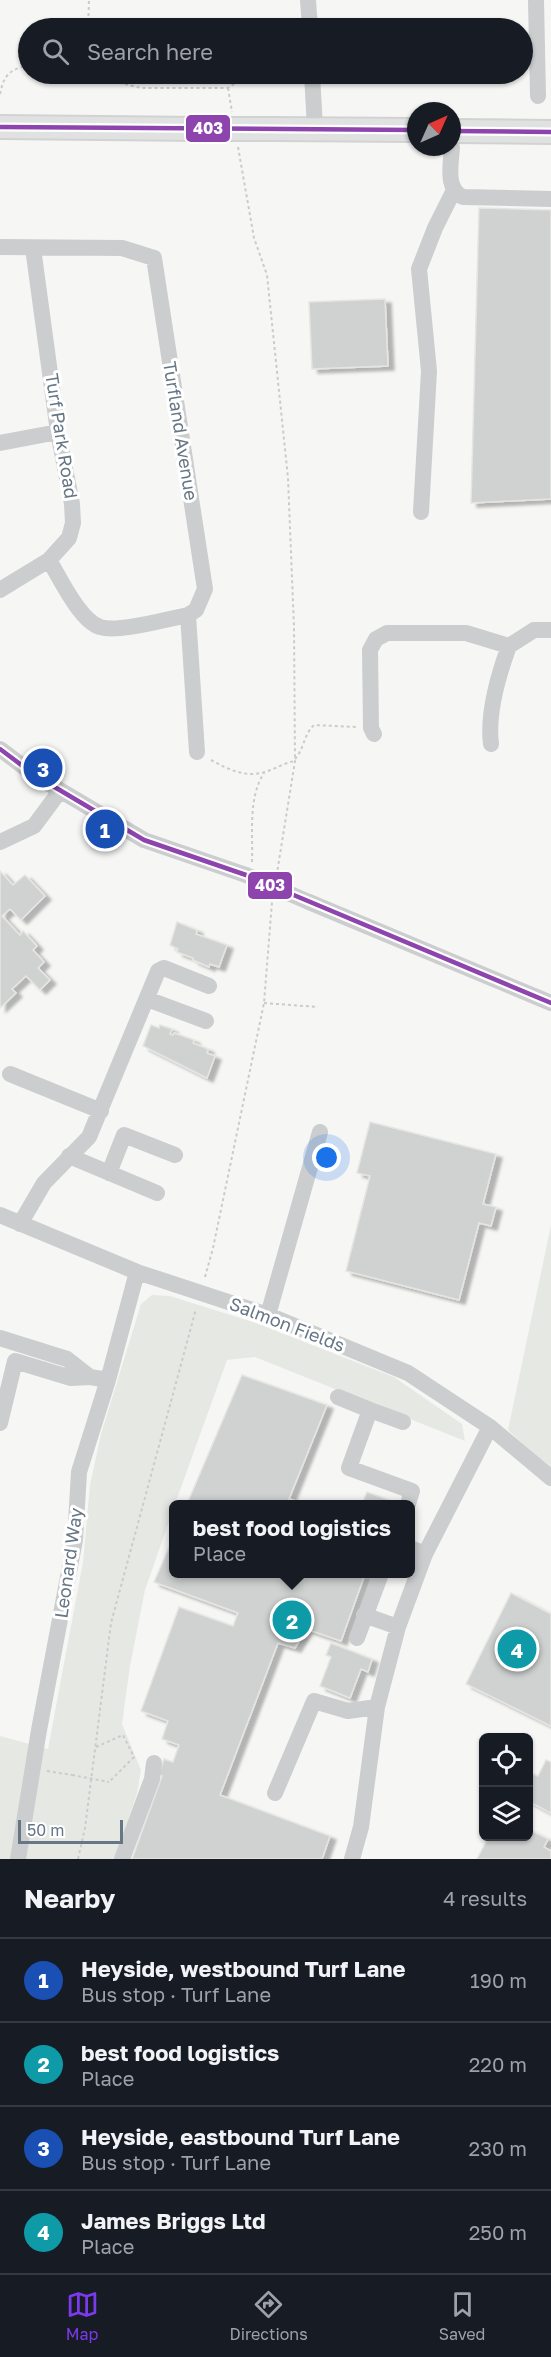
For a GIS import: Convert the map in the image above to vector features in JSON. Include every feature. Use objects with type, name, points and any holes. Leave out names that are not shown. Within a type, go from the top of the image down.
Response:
[{"type":"main road","points":[[0,128],[407,130]]},
{"type":"main road","points":[[461,131],[551,132]]},
{"type":"street","points":[[308,0],[309,18]]},
{"type":"street","points":[[536,0],[538,96]]},
{"type":"street","points":[[313,84],[315,128]]},
{"type":"street","points":[[421,512],[429,370],[419,269],[435,228],[454,190],[452,156]]},
{"type":"street","points":[[454,190],[463,198],[551,199]]},
{"type":"street","name":"Turfland Avenue","points":[[0,247],[122,248],[154,258],[205,589],[196,610],[188,615]]},
{"type":"street","name":"Turf Park Road","points":[[0,590],[49,560],[69,538],[73,523],[33,248]]},
{"type":"street","points":[[0,443],[58,432]]},
{"type":"street","points":[[49,560],[82,614],[99,627],[125,627],[188,615],[197,752]]},
{"type":"street","points":[[491,744],[489,729],[502,666],[509,646],[534,630],[551,630]]},
{"type":"street","points":[[372,731],[370,650],[381,635],[387,633],[466,633],[509,646]]},
{"type":"street","points":[[0,749],[36,776],[144,840],[249,868],[309,902],[551,1003]]},
{"type":"street","points":[[0,842],[34,826],[60,791]]},
{"type":"street","points":[[20,1224],[45,1183],[89,1137],[158,971],[165,968],[209,986]]},
{"type":"street","points":[[147,999],[206,1021]]},
{"type":"street","points":[[10,1074],[101,1111]]},
{"type":"street","points":[[268,1315],[320,1132]]},
{"type":"street","points":[[109,1173],[124,1135],[175,1155]]},
{"type":"street","points":[[69,1156],[157,1193]]},
{"type":"street","name":"Salmon Fields","points":[[0,1215],[137,1272],[268,1315],[408,1373],[490,1427],[551,1479]]},
{"type":"street","name":"Leonard Way","points":[[18,1859],[75,1540],[79,1472],[108,1380],[137,1272]]},
{"type":"street","points":[[6,1340],[67,1359],[90,1377]]},
{"type":"street","points":[[0,1423],[15,1361],[6,1340]]},
{"type":"street","points":[[15,1361],[71,1378],[90,1377],[108,1380]]},
{"type":"street","points":[[338,1397],[403,1422]]},
{"type":"street","points":[[370,1410],[350,1468],[412,1491],[409,1500]]},
{"type":"street","points":[[418,1551],[490,1427]]},
{"type":"street","points":[[357,1638],[379,1578]]},
{"type":"street","points":[[352,1859],[362,1827],[377,1707],[411,1578]]},
{"type":"street","points":[[364,1615],[398,1627]]},
{"type":"street","points":[[275,1793],[314,1701],[348,1711],[377,1707]]},
{"type":"street","points":[[122,1859],[152,1779],[154,1763]]},
{"type":"path","points":[[88,18],[89,0]]},
{"type":"path","points":[[0,94],[5,78],[13,69],[18,68]]},
{"type":"path","points":[[124,84],[141,88],[228,88],[234,84]]},
{"type":"path","points":[[197,752],[234,773],[264,772],[296,760],[310,728],[314,725],[372,731]]},
{"type":"path","points":[[249,868],[254,796],[257,784],[264,772]]},
{"type":"path","points":[[264,1003],[318,1007]]},
{"type":"path","points":[[33,1769],[109,1782],[134,1757],[123,1735],[95,1747]]},
{"type":"shaded area","points":[[551,1225],[551,1470],[508,1430]]},
{"type":"shaded area","points":[[152,1295],[170,1296],[256,1323],[394,1377],[462,1424],[465,1441],[255,1357],[227,1360],[176,1500],[169,1500],[169,1521],[145,1590],[130,1666],[122,1724],[141,1770],[137,1794],[114,1859],[0,1859],[0,1736],[48,1749],[83,1562],[90,1485],[101,1434],[141,1304]]},
{"type":"building","points":[[479,208],[551,210],[551,499],[471,503]]},
{"type":"building","points":[[385,299],[388,366],[312,369],[309,302]]},
{"type":"building","points":[[0,871],[13,885],[25,875],[45,896],[21,920],[10,909],[2,916],[20,935],[23,931],[37,946],[33,950],[44,962],[38,968],[50,980],[40,990],[26,976],[12,989],[16,993],[0,1008]]},
{"type":"building","points":[[177,922],[197,930],[196,934],[227,945],[219,967],[210,964],[209,967],[193,960],[177,952],[178,949],[170,945]]},
{"type":"building","points":[[151,1025],[172,1029],[170,1034],[174,1033],[194,1040],[193,1043],[208,1049],[207,1053],[215,1056],[207,1078],[143,1046]]},
{"type":"building","points":[[370,1122],[496,1154],[483,1204],[496,1207],[491,1226],[479,1223],[459,1300],[346,1271],[370,1176],[357,1173]]},
{"type":"building","points":[[242,1375],[327,1405],[289,1499],[293,1500],[189,1500]]},
{"type":"building","points":[[367,1492],[389,1500],[364,1500]]},
{"type":"building","points":[[169,1548],[169,1578],[364,1578],[341,1641],[306,1629],[295,1648],[278,1643],[220,1795],[330,1836],[322,1859],[132,1859],[162,1776],[159,1774],[164,1759],[173,1762],[179,1745],[162,1739],[168,1721],[141,1711],[179,1607],[233,1626],[238,1613],[154,1582]]},
{"type":"building","points":[[511,1593],[551,1614],[551,1726],[466,1684]]},
{"type":"building","points":[[331,1643],[372,1659],[368,1672],[361,1669],[350,1698],[320,1686],[331,1657],[326,1655]]},
{"type":"building","points":[[546,1760],[551,1762],[551,1813],[533,1804],[533,1774],[538,1776]]},
{"type":"building","points":[[533,1832],[548,1839],[544,1847],[551,1851],[551,1859],[477,1859],[486,1841],[533,1841]]},
{"type":"transit line","name":"403","points":[[0,127],[407,130]]},
{"type":"transit line","name":"403","points":[[461,131],[551,132]]},
{"type":"transit line","name":"403","points":[[0,749],[36,776],[144,840],[246,875],[551,1003]]},
{"type":"place","name":"Heyside, eastbound Turf Lane","points":[[43,768]]},
{"type":"place","name":"Heyside, westbound Turf Lane","points":[[105,829]]},
{"type":"place","name":"best food logistics","points":[[292,1620]]},
{"type":"place","name":"James Briggs Ltd","points":[[517,1649]]}]
